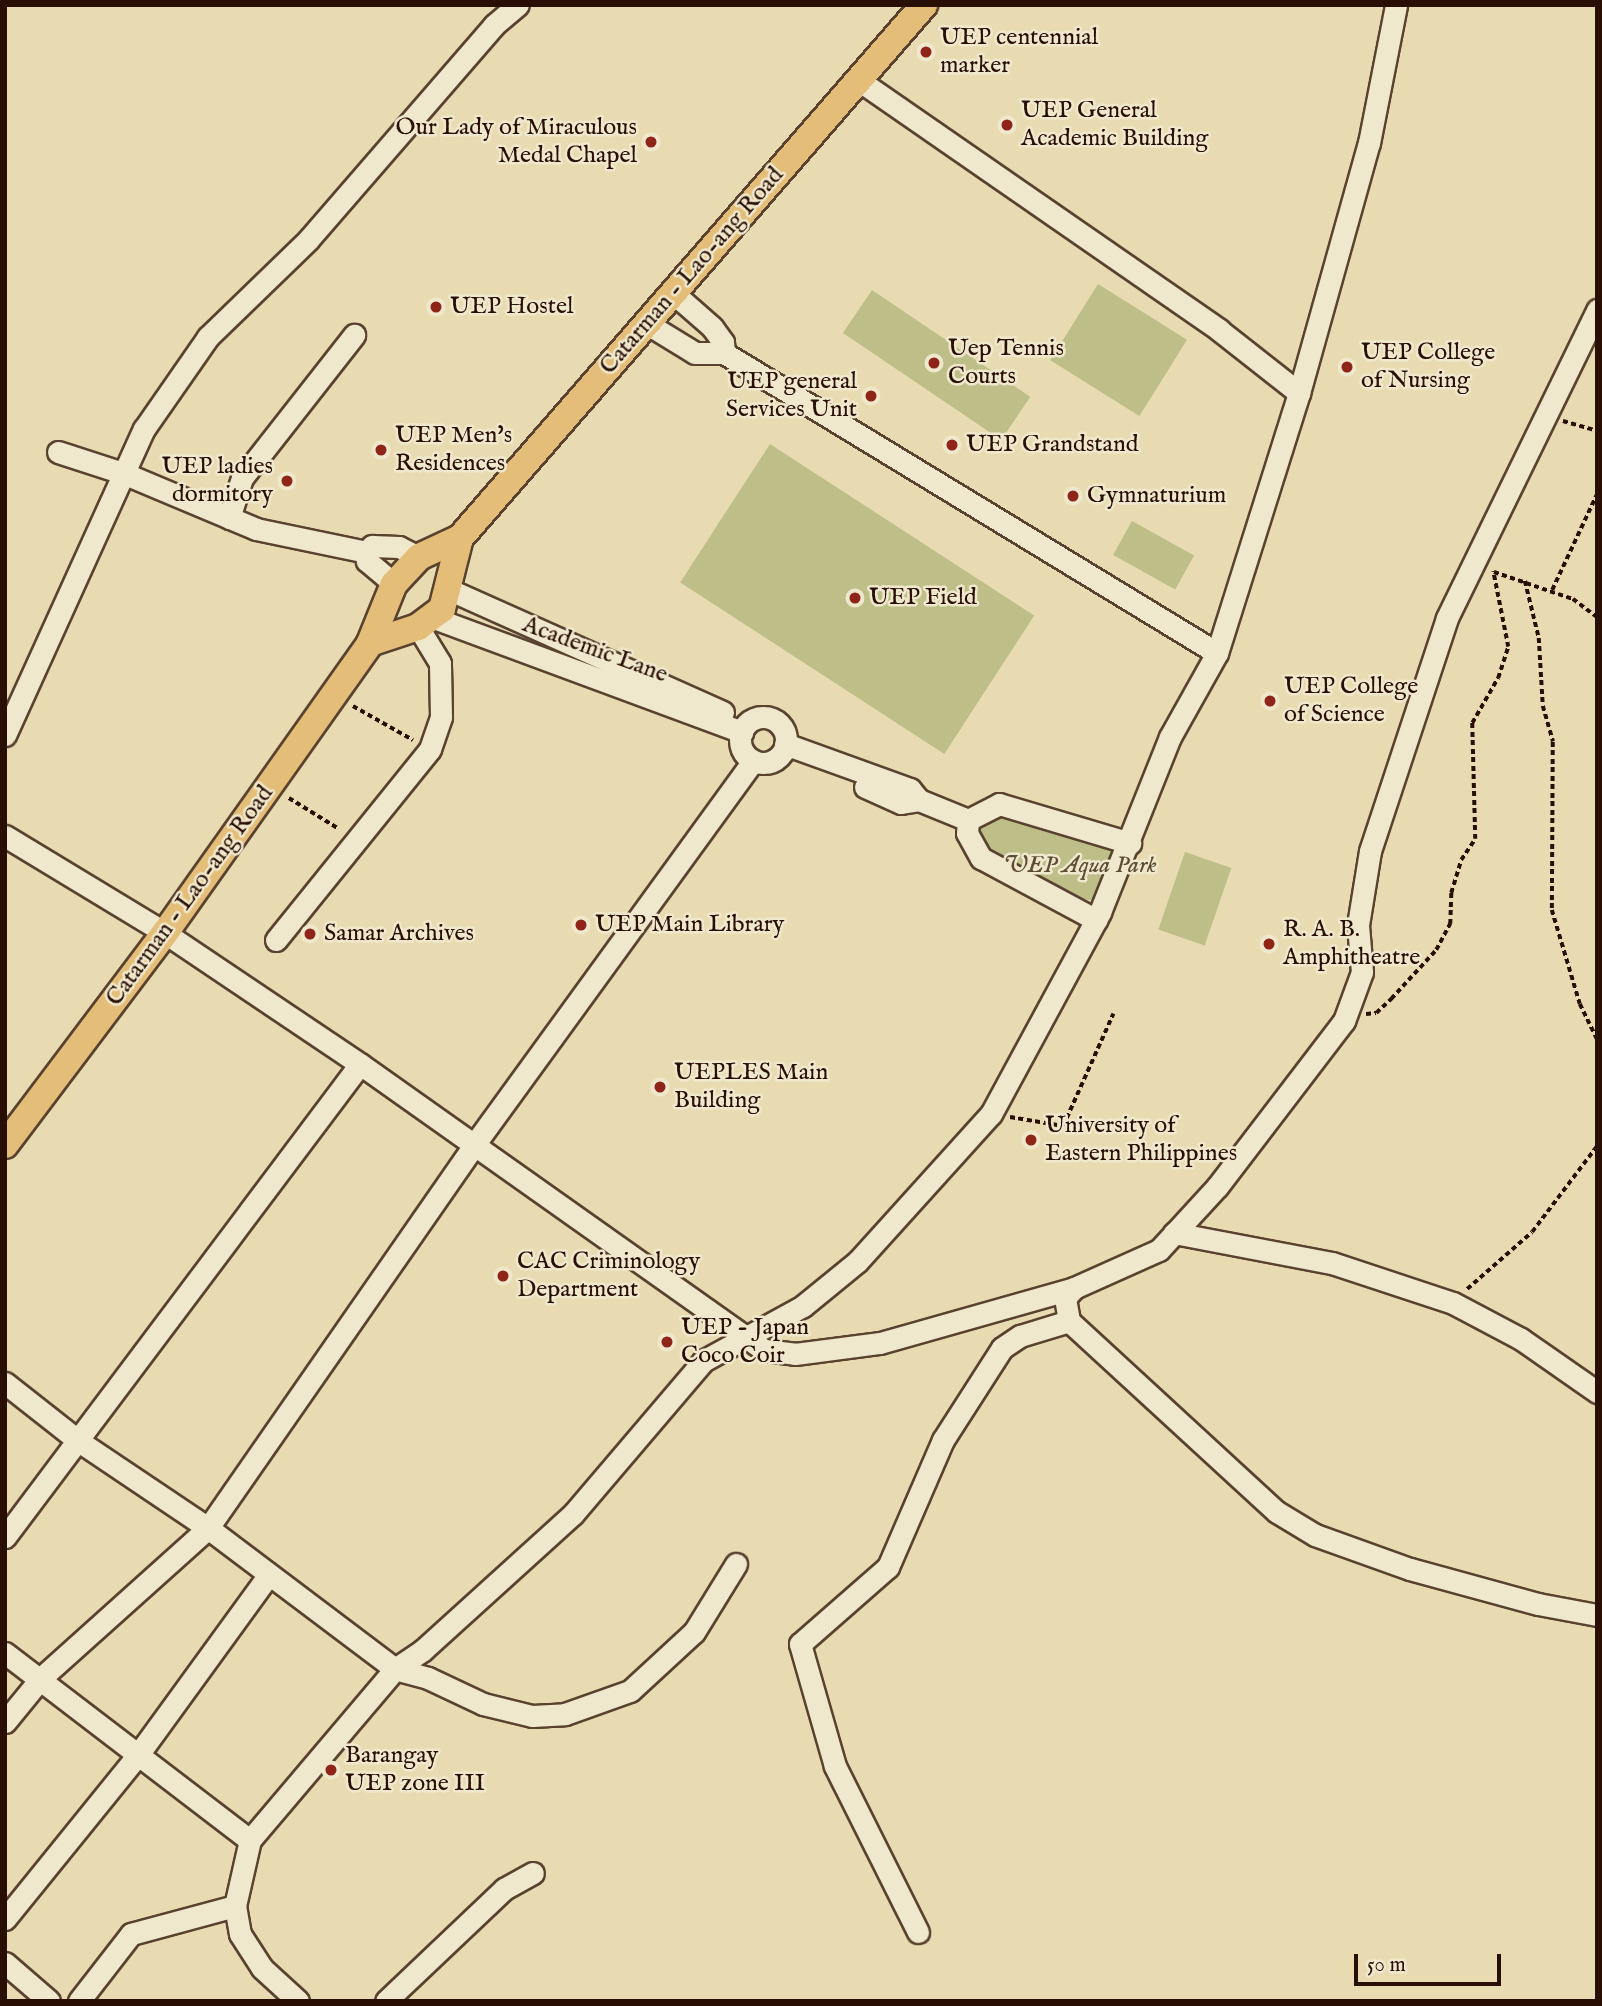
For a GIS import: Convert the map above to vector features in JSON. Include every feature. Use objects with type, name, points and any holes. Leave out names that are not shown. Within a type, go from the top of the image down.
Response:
[{"type":"main road","name":"Catarman - Lao-ang Road","points":[[5,1145],[165,933],[370,643],[394,584],[419,557],[460,538],[924,5]]},
{"type":"main road","name":"Catarman - Lao-ang Road","points":[[424,622],[442,609],[450,590],[460,538]]},
{"type":"main road","points":[[370,643],[424,622]]},
{"type":"street","points":[[5,735],[144,429],[208,337],[309,240],[494,25],[518,5]]},
{"type":"street","points":[[298,2001],[262,1968],[240,1934],[235,1906],[250,1840],[395,1669],[423,1650],[573,1514],[704,1361],[803,1306],[858,1261],[991,1114],[1096,920],[1130,843],[1170,737],[1217,653],[1299,393],[1369,143],[1396,5]]},
{"type":"street","points":[[860,81],[1156,285],[1299,393]]},
{"type":"street","points":[[672,292],[712,327],[723,342],[724,353]]},
{"type":"street","points":[[5,835],[165,933],[360,1064],[743,1340],[764,1350],[795,1354],[880,1343],[1074,1287],[1144,1260],[1174,1233],[1217,1187],[1348,1011],[1362,972],[1358,925],[1370,851],[1447,618],[1597,310]]},
{"type":"street","points":[[646,323],[695,353],[724,353],[1217,653]]},
{"type":"street","points":[[229,518],[242,478],[355,335]]},
{"type":"street","points":[[58,452],[122,473],[256,529],[367,552],[384,544],[419,557]]},
{"type":"street","points":[[367,552],[367,561],[394,584]]},
{"type":"street","name":"Academic Lane","points":[[450,590],[651,689],[745,728]]},
{"type":"street","points":[[276,940],[430,750],[441,717],[440,663],[424,622]]},
{"type":"street","name":"Academic Lane","points":[[424,622],[651,689]]},
{"type":"street","points":[[761,717],[776,721],[785,734],[784,748],[767,763],[752,761],[742,750],[745,728],[761,717]]},
{"type":"street","points":[[784,748],[901,803],[919,800],[968,820],[999,804],[1130,843]]},
{"type":"street","points":[[5,1722],[41,1678],[208,1528],[474,1145],[752,761]]},
{"type":"street","points":[[968,820],[967,833],[981,858],[1096,920]]},
{"type":"street","points":[[5,1537],[80,1442],[360,1064]]},
{"type":"street","points":[[1174,1233],[1332,1263],[1453,1303],[1521,1339],[1597,1392]]},
{"type":"street","points":[[1074,1287],[1065,1298],[1069,1321],[1276,1512],[1315,1535],[1422,1572],[1597,1615]]},
{"type":"street","points":[[918,1932],[835,1766],[800,1644],[888,1567],[943,1440],[1002,1348],[1020,1336],[1069,1321]]},
{"type":"street","points":[[5,1383],[80,1442],[208,1528],[268,1576],[395,1669],[428,1678],[483,1704],[532,1716],[565,1714],[602,1704],[630,1690],[694,1632],[736,1564]]},
{"type":"street","points":[[5,1919],[140,1752],[268,1576]]},
{"type":"street","points":[[5,1653],[140,1752],[250,1840]]},
{"type":"street","points":[[386,2001],[504,1889],[533,1873]]},
{"type":"street","points":[[79,2001],[131,1934],[235,1906]]},
{"type":"street","points":[[5,1963],[49,2001]]},
{"type":"path","points":[[1544,415],[1597,431]]},
{"type":"path","points":[[1552,590],[1597,494]]},
{"type":"path","points":[[1472,565],[1552,590],[1573,599],[1597,617]]},
{"type":"path","points":[[1348,1011],[1376,1013],[1417,973],[1450,925],[1451,893],[1461,860],[1475,839],[1472,723],[1498,678],[1508,647],[1493,572]]},
{"type":"path","points":[[1525,581],[1539,638],[1542,706],[1553,742],[1552,910],[1580,1004],[1597,1039]]},
{"type":"path","points":[[333,695],[430,750]]},
{"type":"path","points":[[270,785],[358,842]]},
{"type":"path","points":[[991,1114],[1063,1126],[1113,1014]]},
{"type":"path","points":[[1453,1303],[1532,1232],[1597,1146]]},
{"type":"green space","points":[[1098,284],[1187,340],[1139,416],[1050,360]]},
{"type":"green space","name":"Uep Tennis Courts","points":[[872,290],[1030,397],[1001,440],[843,333]]},
{"type":"green space","name":"UEP Field","points":[[770,444],[1034,616],[944,754],[680,582]]},
{"type":"green space","points":[[1132,521],[1194,555],[1175,590],[1113,555]]},
{"type":"green space","name":"UEP Aqua Park","points":[[1005,812],[1121,846],[1096,901],[1069,897],[988,861],[974,825]]},
{"type":"green space","points":[[1185,852],[1231,868],[1205,945],[1158,930]]},
{"type":"place","name":"UEP centennial marker","points":[[926,52]]},
{"type":"place","name":"UEP General Academic Building","points":[[1007,125]]},
{"type":"place","name":"Our Lady of Miraculous Medal Chapel","points":[[651,142]]},
{"type":"place","name":"UEP Hostel","points":[[436,307]]},
{"type":"place","name":"Uep Tennis Courts","points":[[934,363]]},
{"type":"place","name":"UEP College of Nursing","points":[[1347,367]]},
{"type":"place","name":"UEP general Services Unit","points":[[871,396]]},
{"type":"place","name":"UEP Grandstand","points":[[952,445]]},
{"type":"place","name":"UEP Men's Residences","points":[[381,450]]},
{"type":"place","name":"UEP ladies dormitory","points":[[287,481]]},
{"type":"place","name":"Gymnaturium","points":[[1073,496]]},
{"type":"place","name":"UEP Field","points":[[855,598]]},
{"type":"place","name":"UEP College of Science","points":[[1270,701]]},
{"type":"place","name":"UEP Main Library","points":[[581,925]]},
{"type":"place","name":"Samar Archives","points":[[310,934]]},
{"type":"place","name":"R. A. B. Amphitheatre","points":[[1269,944]]},
{"type":"place","name":"UEPLES Main Building","points":[[660,1087]]},
{"type":"place","name":"University of Eastern Philippines","points":[[1031,1140]]},
{"type":"place","name":"CAC Criminology Department","points":[[503,1276]]},
{"type":"place","name":"UEP - Japan Coco Coir","points":[[667,1342]]},
{"type":"place","name":"Barangay UEP zone III","points":[[331,1770]]}]
